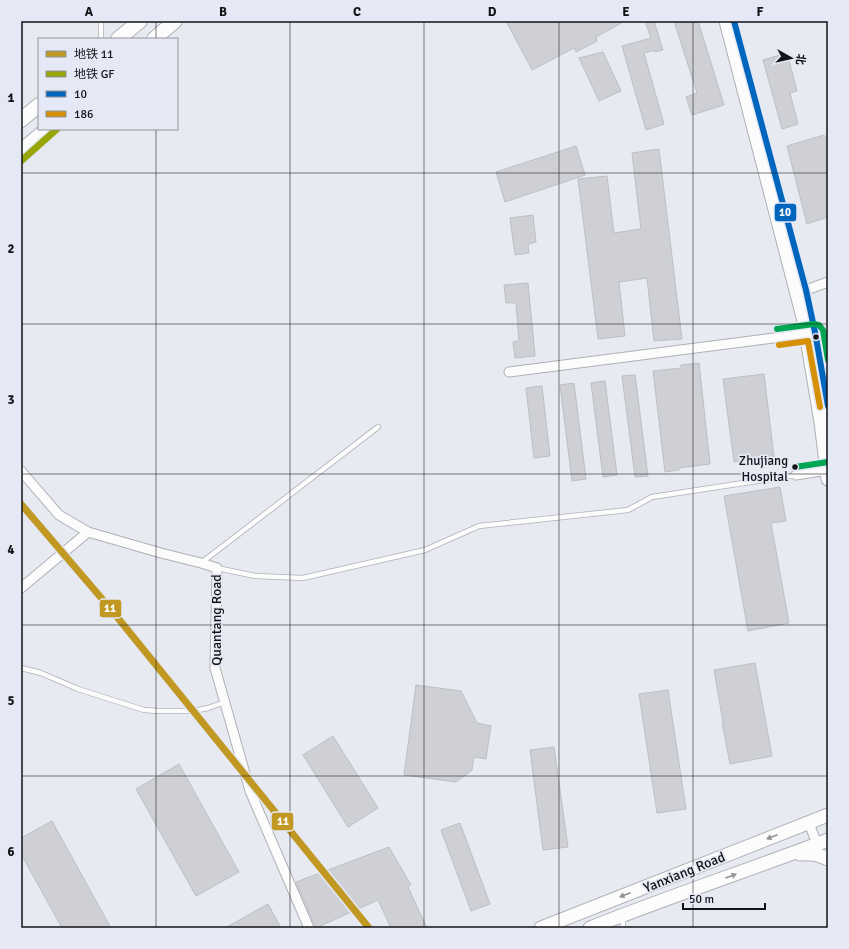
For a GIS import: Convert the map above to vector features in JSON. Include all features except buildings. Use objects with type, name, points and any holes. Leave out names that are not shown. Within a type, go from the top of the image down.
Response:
[{"type":"main road","points":[[119,38],[140,21]]},
{"type":"main road","points":[[155,38],[175,21]]},
{"type":"main road","points":[[726,21],[804,321],[811,333],[828,406]]},
{"type":"main road","points":[[734,21],[806,290],[827,475]]},
{"type":"main road","points":[[21,120],[38,106]]},
{"type":"main road","points":[[21,151],[46,130]]},
{"type":"main road","name":"Yanxiang Road","points":[[541,928],[828,815]]},
{"type":"main road","name":"Yanxiang Road","points":[[590,928],[822,842]]},
{"type":"main road","points":[[788,855],[818,854],[828,859]]},
{"type":"street","points":[[806,290],[828,282]]},
{"type":"street","points":[[509,372],[811,333]]},
{"type":"street","name":"Quantang Road","points":[[21,471],[59,515],[88,532],[161,553],[201,562],[217,568],[215,668],[250,791],[309,928]]},
{"type":"street","points":[[796,475],[827,475]]},
{"type":"street","points":[[21,588],[88,532]]},
{"type":"street","points":[[809,823],[822,842]]},
{"type":"lane","points":[[101,21],[101,38]]},
{"type":"lane","points":[[201,562],[378,427]]},
{"type":"lane","points":[[217,568],[255,576],[303,578],[425,550],[479,526],[628,510],[652,497],[796,475]]},
{"type":"lane","points":[[21,668],[41,673],[103,698],[144,710],[193,711],[225,702]]},
{"type":"lane","points":[[623,915],[623,928]]},
{"type":"metro line","name":"GF","points":[[21,161],[56,130]]},
{"type":"metro line","name":"11","points":[[21,504],[109,607],[369,928]]},
{"type":"transit line","name":"10","points":[[734,21],[806,290],[828,406]]},
{"type":"transit line","points":[[777,329],[814,324],[819,325],[823,330],[828,360]]},
{"type":"transit line","name":"186","points":[[779,345],[808,341],[820,407]]},
{"type":"transit line","points":[[795,467],[828,462]]},
{"type":"place","name":"Zhujiang Hospital","points":[[795,467]]}]
